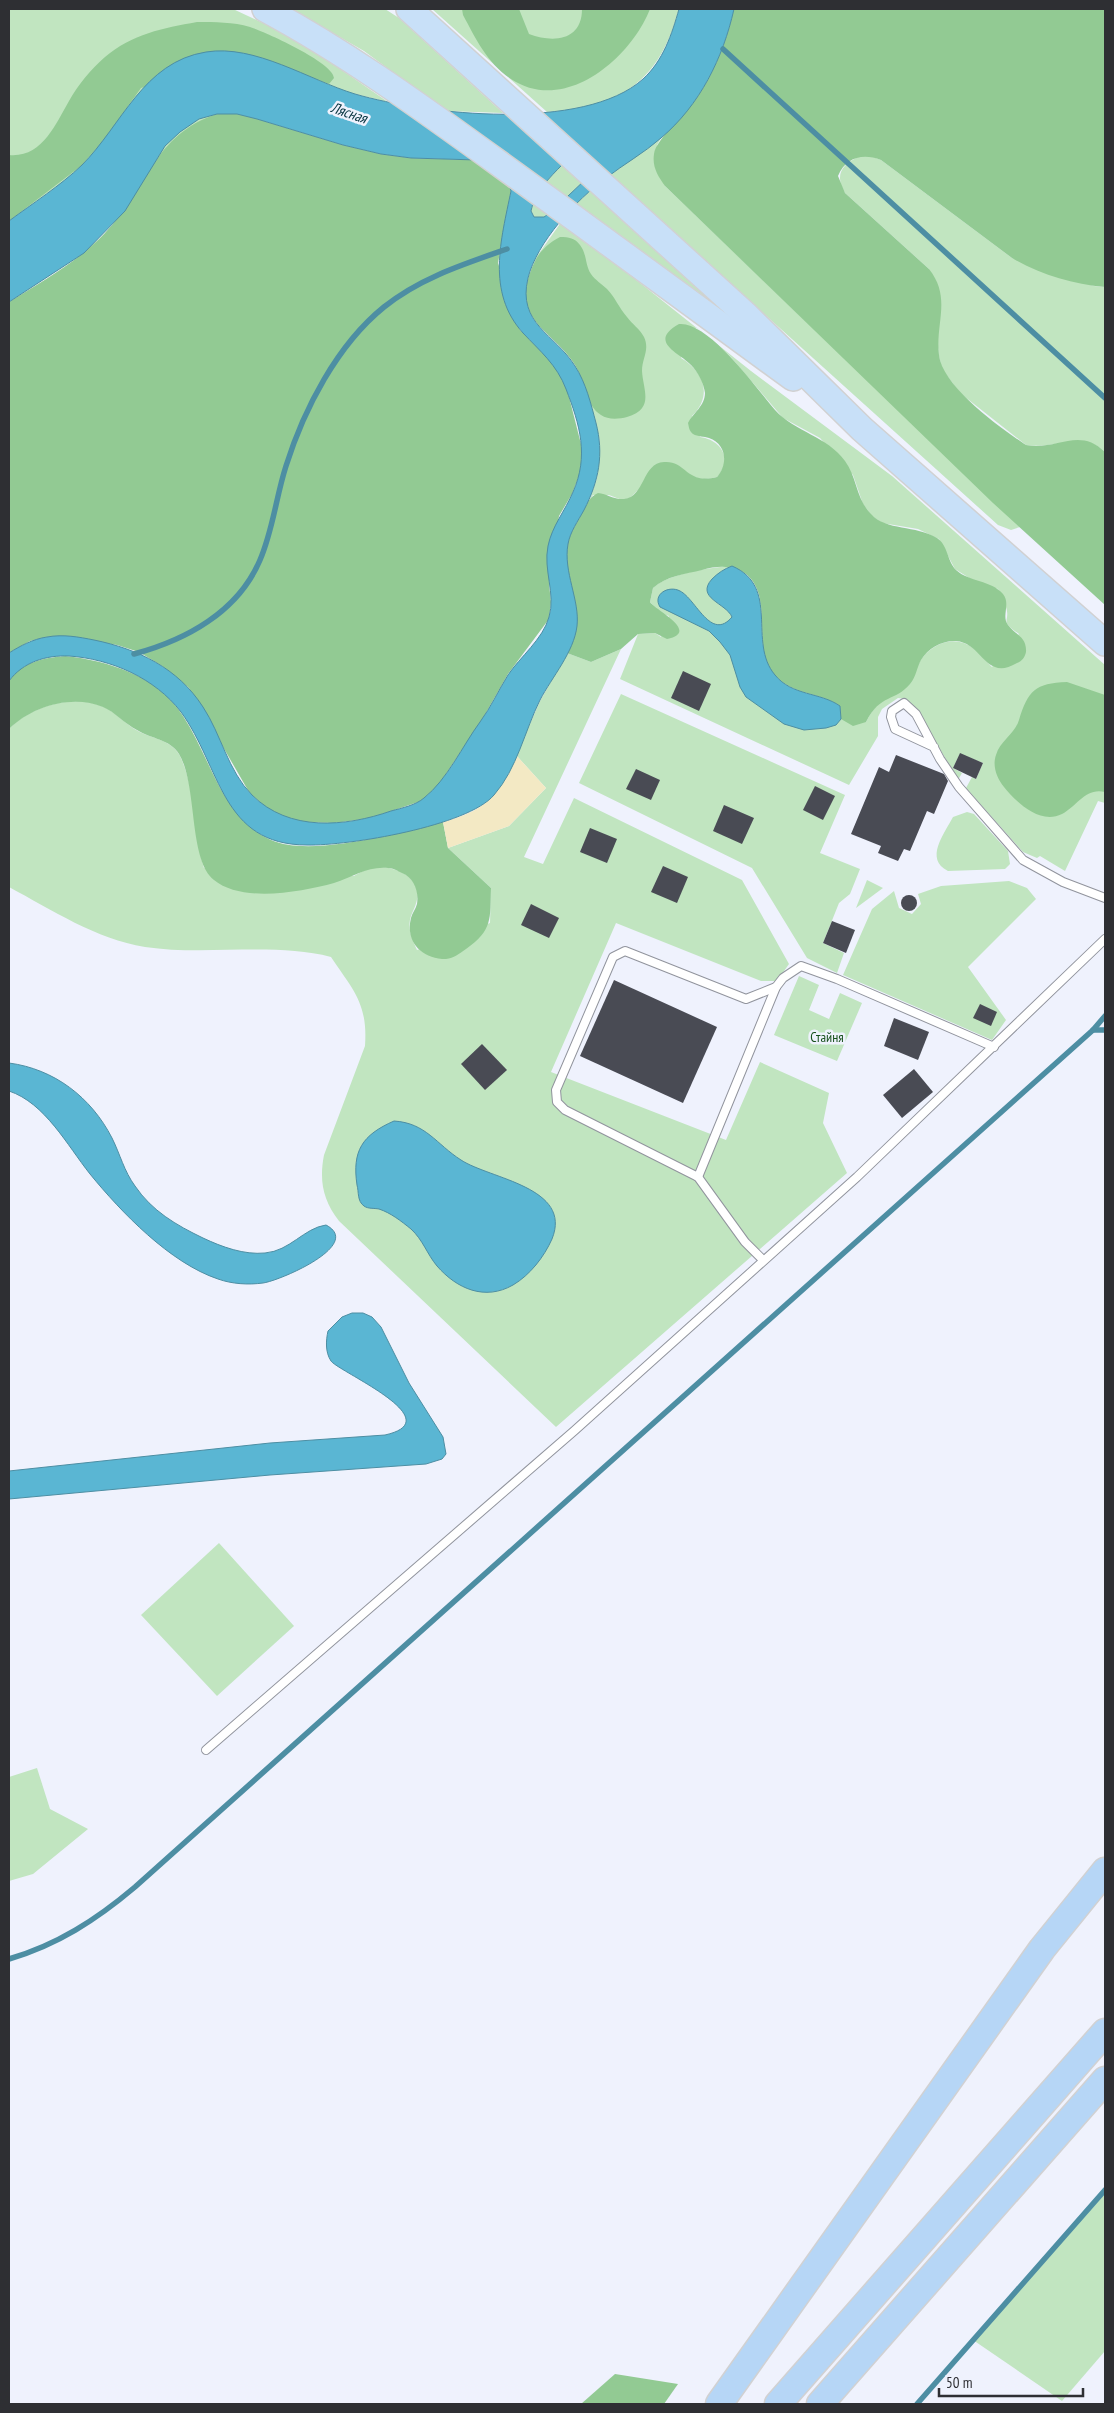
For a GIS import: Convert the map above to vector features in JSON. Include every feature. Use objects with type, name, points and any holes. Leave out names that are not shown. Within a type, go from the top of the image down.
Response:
[{"type":"highway","points":[[719,2404],[1042,1948],[1105,1871]]},
{"type":"highway","points":[[778,2404],[1105,2032]]},
{"type":"highway","points":[[820,2404],[1105,2080]]},
{"type":"main road","points":[[265,9],[334,47],[371,72],[578,220],[862,428]]},
{"type":"main road","points":[[409,9],[429,25],[687,260],[862,428],[1105,643]]},
{"type":"lane","points":[[934,748],[895,729],[891,717],[892,711],[904,704],[910,707],[916,714],[958,787],[1023,860],[1063,882],[1105,898]]},
{"type":"lane","points":[[206,1750],[574,1431],[857,1177],[1105,939]]},
{"type":"lane","points":[[763,1260],[745,1242],[698,1177],[565,1110],[557,1102],[556,1090],[613,957],[617,953],[625,950],[746,999],[776,988]]},
{"type":"lane","points":[[698,1177],[776,988],[783,978],[801,966],[994,1047]]},
{"type":"green space","points":[[9,9],[233,9],[282,32],[320,55],[388,102],[355,94],[53,189],[9,221]]},
{"type":"green space","points":[[291,9],[385,9],[399,18],[503,113],[446,111],[364,51]]},
{"type":"green space","points":[[432,9],[679,9],[671,34],[660,55],[648,72],[634,86],[596,104],[547,112]]},
{"type":"green space","points":[[462,9],[519,9],[529,34],[538,37],[556,38],[564,37],[577,28],[581,20],[582,9],[650,9],[641,28],[628,46],[612,62],[594,76],[574,86],[553,90],[532,88],[511,79],[495,66],[473,33],[463,15]]},
{"type":"green space","points":[[734,9],[1105,9],[1105,287],[1057,278],[1012,258],[881,160],[868,157],[856,158],[841,170],[838,176],[845,193],[929,269],[936,280],[940,290],[941,301],[939,355],[950,380],[961,393],[988,417],[1026,445],[1047,445],[1076,440],[1095,444],[1105,452],[1105,605],[993,503],[665,186],[660,179],[654,163],[656,148],[666,133],[697,97],[709,77],[724,43]]},
{"type":"green space","points":[[197,22],[231,23],[258,30],[284,41],[312,57],[323,64],[334,78],[329,84],[250,55],[141,88],[103,141],[81,166],[9,221],[9,155],[20,155],[39,146],[53,129],[85,78],[115,49],[148,33]]},
{"type":"green space","points":[[217,114],[237,114],[381,154],[411,158],[477,160],[508,181],[511,191],[498,263],[520,330],[558,370],[567,389],[583,452],[580,473],[572,494],[559,516],[549,584],[551,602],[549,619],[508,674],[483,718],[438,786],[421,801],[371,818],[335,823],[297,822],[268,810],[249,792],[189,688],[162,666],[139,652],[117,645],[65,636],[47,637],[30,641],[9,653],[9,302],[59,271],[83,253],[105,233],[119,216],[165,149],[179,135],[196,123]]},
{"type":"green space","points":[[661,138],[657,145],[665,186],[1020,527],[1011,530],[998,525],[610,175]]},
{"type":"green space","points":[[860,156],[871,156],[881,160],[1012,258],[1094,286],[1105,287],[1105,452],[1087,442],[1077,441],[1036,446],[1026,445],[960,393],[942,369],[929,269],[845,193],[842,187],[840,175],[844,166]]},
{"type":"green space","points":[[562,165],[587,178],[550,213],[544,217],[534,217],[531,211],[535,198]]},
{"type":"green space","points":[[592,189],[734,320],[576,204]]},
{"type":"green space","points":[[562,221],[696,327],[681,358],[695,370],[703,384],[702,400],[699,408],[692,416],[700,437],[714,442],[723,452],[724,464],[722,471],[717,477],[698,478],[689,475],[681,468],[637,491],[630,498],[622,500],[609,495],[593,495],[590,499],[597,478],[600,442],[595,420],[584,382],[535,259]]},
{"type":"green space","points":[[560,237],[572,238],[578,243],[584,252],[591,274],[610,292],[624,314],[644,337],[646,350],[642,371],[645,398],[644,404],[636,414],[617,419],[604,417],[596,411],[592,406],[575,365],[566,353],[537,324],[530,313],[526,301],[526,287],[531,270],[542,250]]},
{"type":"green space","points":[[679,324],[691,326],[718,344],[775,410],[792,424],[838,453],[849,467],[862,502],[877,519],[893,526],[920,531],[937,538],[941,541],[956,570],[967,577],[998,589],[1005,598],[1005,618],[1008,625],[1025,642],[1026,654],[1022,660],[1006,668],[998,668],[991,665],[965,643],[951,641],[941,643],[924,656],[912,681],[904,690],[877,706],[866,722],[853,726],[841,719],[840,706],[832,701],[798,690],[782,682],[775,675],[766,659],[764,651],[759,593],[749,577],[742,571],[724,567],[676,576],[653,588],[650,602],[678,626],[679,631],[676,636],[667,639],[655,633],[638,634],[621,649],[591,662],[567,653],[573,638],[575,612],[568,576],[567,548],[573,530],[590,499],[598,493],[621,499],[631,497],[636,493],[651,468],[664,462],[671,462],[692,475],[707,479],[717,477],[723,467],[724,455],[719,445],[709,438],[693,434],[689,429],[688,423],[701,406],[705,393],[702,382],[694,368],[674,352],[666,342],[666,336],[670,330]]},
{"type":"green space","points":[[702,332],[892,476],[1105,665],[1105,803],[1098,801],[1065,871],[1040,856],[1037,858],[1023,852],[966,788],[972,777],[976,779],[983,763],[960,754],[953,768],[962,773],[958,780],[917,710],[906,699],[898,698],[882,709],[878,717],[878,736],[849,785],[620,679],[638,634],[655,633],[661,637],[669,616],[660,613],[650,602],[653,588],[679,575],[723,567],[732,566],[866,722],[881,702],[905,688],[922,658],[939,644],[953,641],[966,644],[976,650],[992,667],[1019,634],[1006,621],[1006,607],[998,589],[974,581],[955,569],[939,539],[918,529],[882,523],[872,516],[863,504],[853,475],[820,438],[783,418],[729,355]]},
{"type":"green space","points":[[621,649],[524,857],[543,864],[574,798],[742,880],[789,964],[777,981],[761,981],[616,923],[551,1072],[726,1140],[760,1062],[829,1093],[823,1123],[847,1173],[556,1427],[339,1221],[329,1205],[322,1182],[324,1155],[365,1046],[364,1019],[361,1008],[352,988],[331,957],[286,950],[191,950],[145,947],[92,931],[9,887],[9,729],[29,714],[54,704],[80,701],[104,707],[134,728],[144,734],[162,740],[177,751],[189,783],[200,854],[204,868],[354,876],[365,870],[378,867],[399,871],[411,879],[417,890],[417,901],[411,916],[410,929],[417,950],[490,923],[491,888],[448,848],[509,826],[546,788],[516,755],[540,701],[567,653],[591,662]]},
{"type":"green space","points":[[65,656],[82,658],[115,667],[131,673],[160,690],[173,702],[188,724],[232,807],[245,823],[271,840],[288,845],[332,845],[381,837],[443,822],[448,848],[491,888],[490,916],[486,930],[475,942],[452,958],[437,958],[423,952],[413,942],[410,927],[417,899],[415,885],[406,875],[390,868],[367,870],[334,883],[305,890],[272,894],[240,891],[226,887],[214,880],[206,870],[200,856],[185,768],[179,754],[171,745],[142,733],[112,712],[91,703],[66,702],[53,704],[29,714],[9,729],[9,681],[20,669],[27,665],[49,658]]},
{"type":"green space","points":[[1067,682],[1105,695],[1105,792],[1092,792],[1062,814],[1054,817],[1045,817],[1037,815],[1022,805],[1001,784],[995,768],[995,759],[998,750],[1017,725],[1026,702],[1034,690],[1047,684]]},
{"type":"green space","points":[[621,694],[845,795],[820,853],[860,869],[850,894],[839,903],[823,943],[844,953],[837,973],[807,958],[752,868],[579,783]]},
{"type":"green space","points":[[967,812],[974,814],[1008,851],[1010,864],[1005,869],[948,871],[937,860],[938,846],[953,817]]},
{"type":"green space","points":[[867,880],[883,888],[856,908]]},
{"type":"green space","points":[[1009,881],[1027,888],[1036,899],[968,967],[1006,1020],[992,1040],[843,975],[872,909],[894,891],[899,908],[912,914],[921,904],[918,894],[941,886]]},
{"type":"green space","name":"Стайня","points":[[799,976],[819,985],[809,1010],[829,1019],[840,993],[862,1003],[837,1061],[774,1035]]},
{"type":"green space","points":[[219,1543],[294,1626],[217,1696],[141,1615]]},
{"type":"green space","points":[[37,1768],[50,1809],[88,1829],[33,1874],[9,1881],[9,1777]]},
{"type":"green space","points":[[1105,2190],[1105,2351],[1062,2401],[973,2340]]},
{"type":"green space","points":[[615,2374],[678,2384],[664,2404],[581,2404]]},
{"type":"sand","points":[[516,755],[546,788],[509,826],[448,848],[443,822],[471,812],[490,799],[503,781]]},
{"type":"water","name":"Лясная","points":[[679,9],[734,9],[723,45],[708,80],[675,125],[648,149],[594,187],[559,223],[540,250],[528,278],[526,294],[528,307],[533,318],[567,355],[585,386],[598,434],[600,457],[593,489],[572,531],[568,544],[569,575],[577,616],[575,636],[567,655],[540,700],[509,773],[494,795],[480,806],[460,816],[406,832],[377,838],[326,844],[307,845],[279,842],[257,832],[240,817],[227,799],[181,712],[158,689],[145,680],[131,672],[101,661],[60,656],[44,658],[28,664],[9,681],[9,653],[27,643],[53,636],[71,636],[110,644],[156,662],[182,681],[193,693],[209,718],[237,775],[252,795],[267,807],[300,821],[337,823],[373,816],[413,804],[432,791],[488,711],[508,675],[537,640],[546,625],[551,608],[547,564],[548,546],[552,532],[573,492],[581,466],[582,453],[579,428],[562,380],[553,365],[523,333],[511,317],[504,300],[500,283],[499,265],[503,228],[511,191],[508,181],[477,160],[411,158],[381,154],[237,114],[217,114],[199,119],[180,132],[165,146],[125,211],[84,253],[9,302],[9,221],[74,173],[96,149],[135,97],[166,68],[184,58],[206,52],[225,51],[243,53],[282,65],[337,88],[386,102],[462,112],[545,113],[583,107],[617,96],[643,79],[661,56],[670,37]],"holes":[[[562,165],[587,178],[550,213],[544,217],[534,217],[531,211],[535,198]]]},
{"type":"water","points":[[732,566],[747,575],[755,587],[760,601],[763,647],[767,662],[775,675],[790,687],[824,698],[840,706],[841,719],[836,725],[804,730],[784,724],[746,697],[740,687],[730,655],[709,631],[660,607],[658,598],[660,595],[667,590],[676,589],[686,595],[711,622],[717,625],[724,623],[732,617],[729,612],[709,596],[707,591],[712,579]]},
{"type":"water","points":[[9,1063],[41,1071],[70,1087],[82,1098],[103,1123],[135,1186],[157,1210],[183,1228],[233,1250],[249,1253],[274,1251],[311,1230],[326,1225],[335,1233],[334,1242],[327,1252],[315,1261],[285,1276],[263,1283],[229,1282],[200,1271],[165,1249],[131,1220],[90,1174],[64,1138],[44,1115],[34,1105],[9,1091]]},
{"type":"water","points":[[394,1121],[423,1130],[461,1160],[525,1187],[540,1196],[551,1207],[555,1221],[552,1239],[541,1259],[531,1271],[503,1290],[482,1292],[462,1286],[453,1281],[437,1266],[411,1229],[388,1213],[379,1209],[367,1208],[360,1202],[356,1173],[358,1154],[367,1138],[383,1126]]},
{"type":"water","points":[[352,1313],[363,1313],[372,1317],[381,1327],[409,1383],[443,1437],[446,1454],[442,1459],[426,1464],[270,1475],[9,1499],[9,1471],[270,1443],[385,1435],[402,1428],[406,1419],[399,1408],[386,1396],[338,1367],[329,1357],[326,1346],[328,1331],[342,1317]]},
{"type":"building","points":[[683,671],[711,684],[699,711],[671,698]]},
{"type":"building","points":[[960,753],[983,763],[976,779],[953,768]]},
{"type":"building","points":[[896,755],[944,774],[948,781],[934,814],[927,811],[910,851],[904,849],[898,861],[878,853],[881,846],[851,834],[879,767],[889,772]]},
{"type":"building","points":[[636,769],[660,780],[651,800],[626,789]]},
{"type":"building","points":[[815,786],[835,796],[823,820],[803,810]]},
{"type":"building","points":[[724,805],[754,818],[742,844],[713,831]]},
{"type":"building","points":[[590,828],[617,839],[607,863],[580,852]]},
{"type":"building","points":[[663,866],[688,877],[677,903],[651,892]]},
{"type":"building","points":[[909,895],[915,897],[917,903],[915,909],[909,911],[903,909],[901,903],[903,897]]},
{"type":"building","points":[[531,904],[559,918],[549,938],[521,925]]},
{"type":"building","points":[[832,921],[855,930],[846,953],[823,943]]},
{"type":"building","points":[[614,980],[717,1027],[683,1103],[580,1056]]},
{"type":"building","points":[[980,1004],[997,1012],[991,1026],[973,1018]]},
{"type":"building","points":[[894,1018],[929,1032],[918,1060],[884,1046]]},
{"type":"building","points":[[482,1044],[507,1070],[485,1090],[461,1064]]},
{"type":"building","points":[[914,1069],[933,1092],[902,1118],[883,1095]]},
{"type":"waterway","points":[[723,49],[1105,398]]},
{"type":"waterway","points":[[134,654],[173,641],[208,621],[238,595],[250,578],[264,549],[286,466],[302,422],[324,379],[351,340],[367,322],[398,297],[427,280],[507,249]]},
{"type":"waterway","points":[[9,1959],[60,1939],[91,1921],[135,1887],[1093,1030],[1105,1016]]},
{"type":"waterway","points":[[1093,1030],[1105,1030]]},
{"type":"waterway","points":[[917,2404],[1105,2190]]}]
